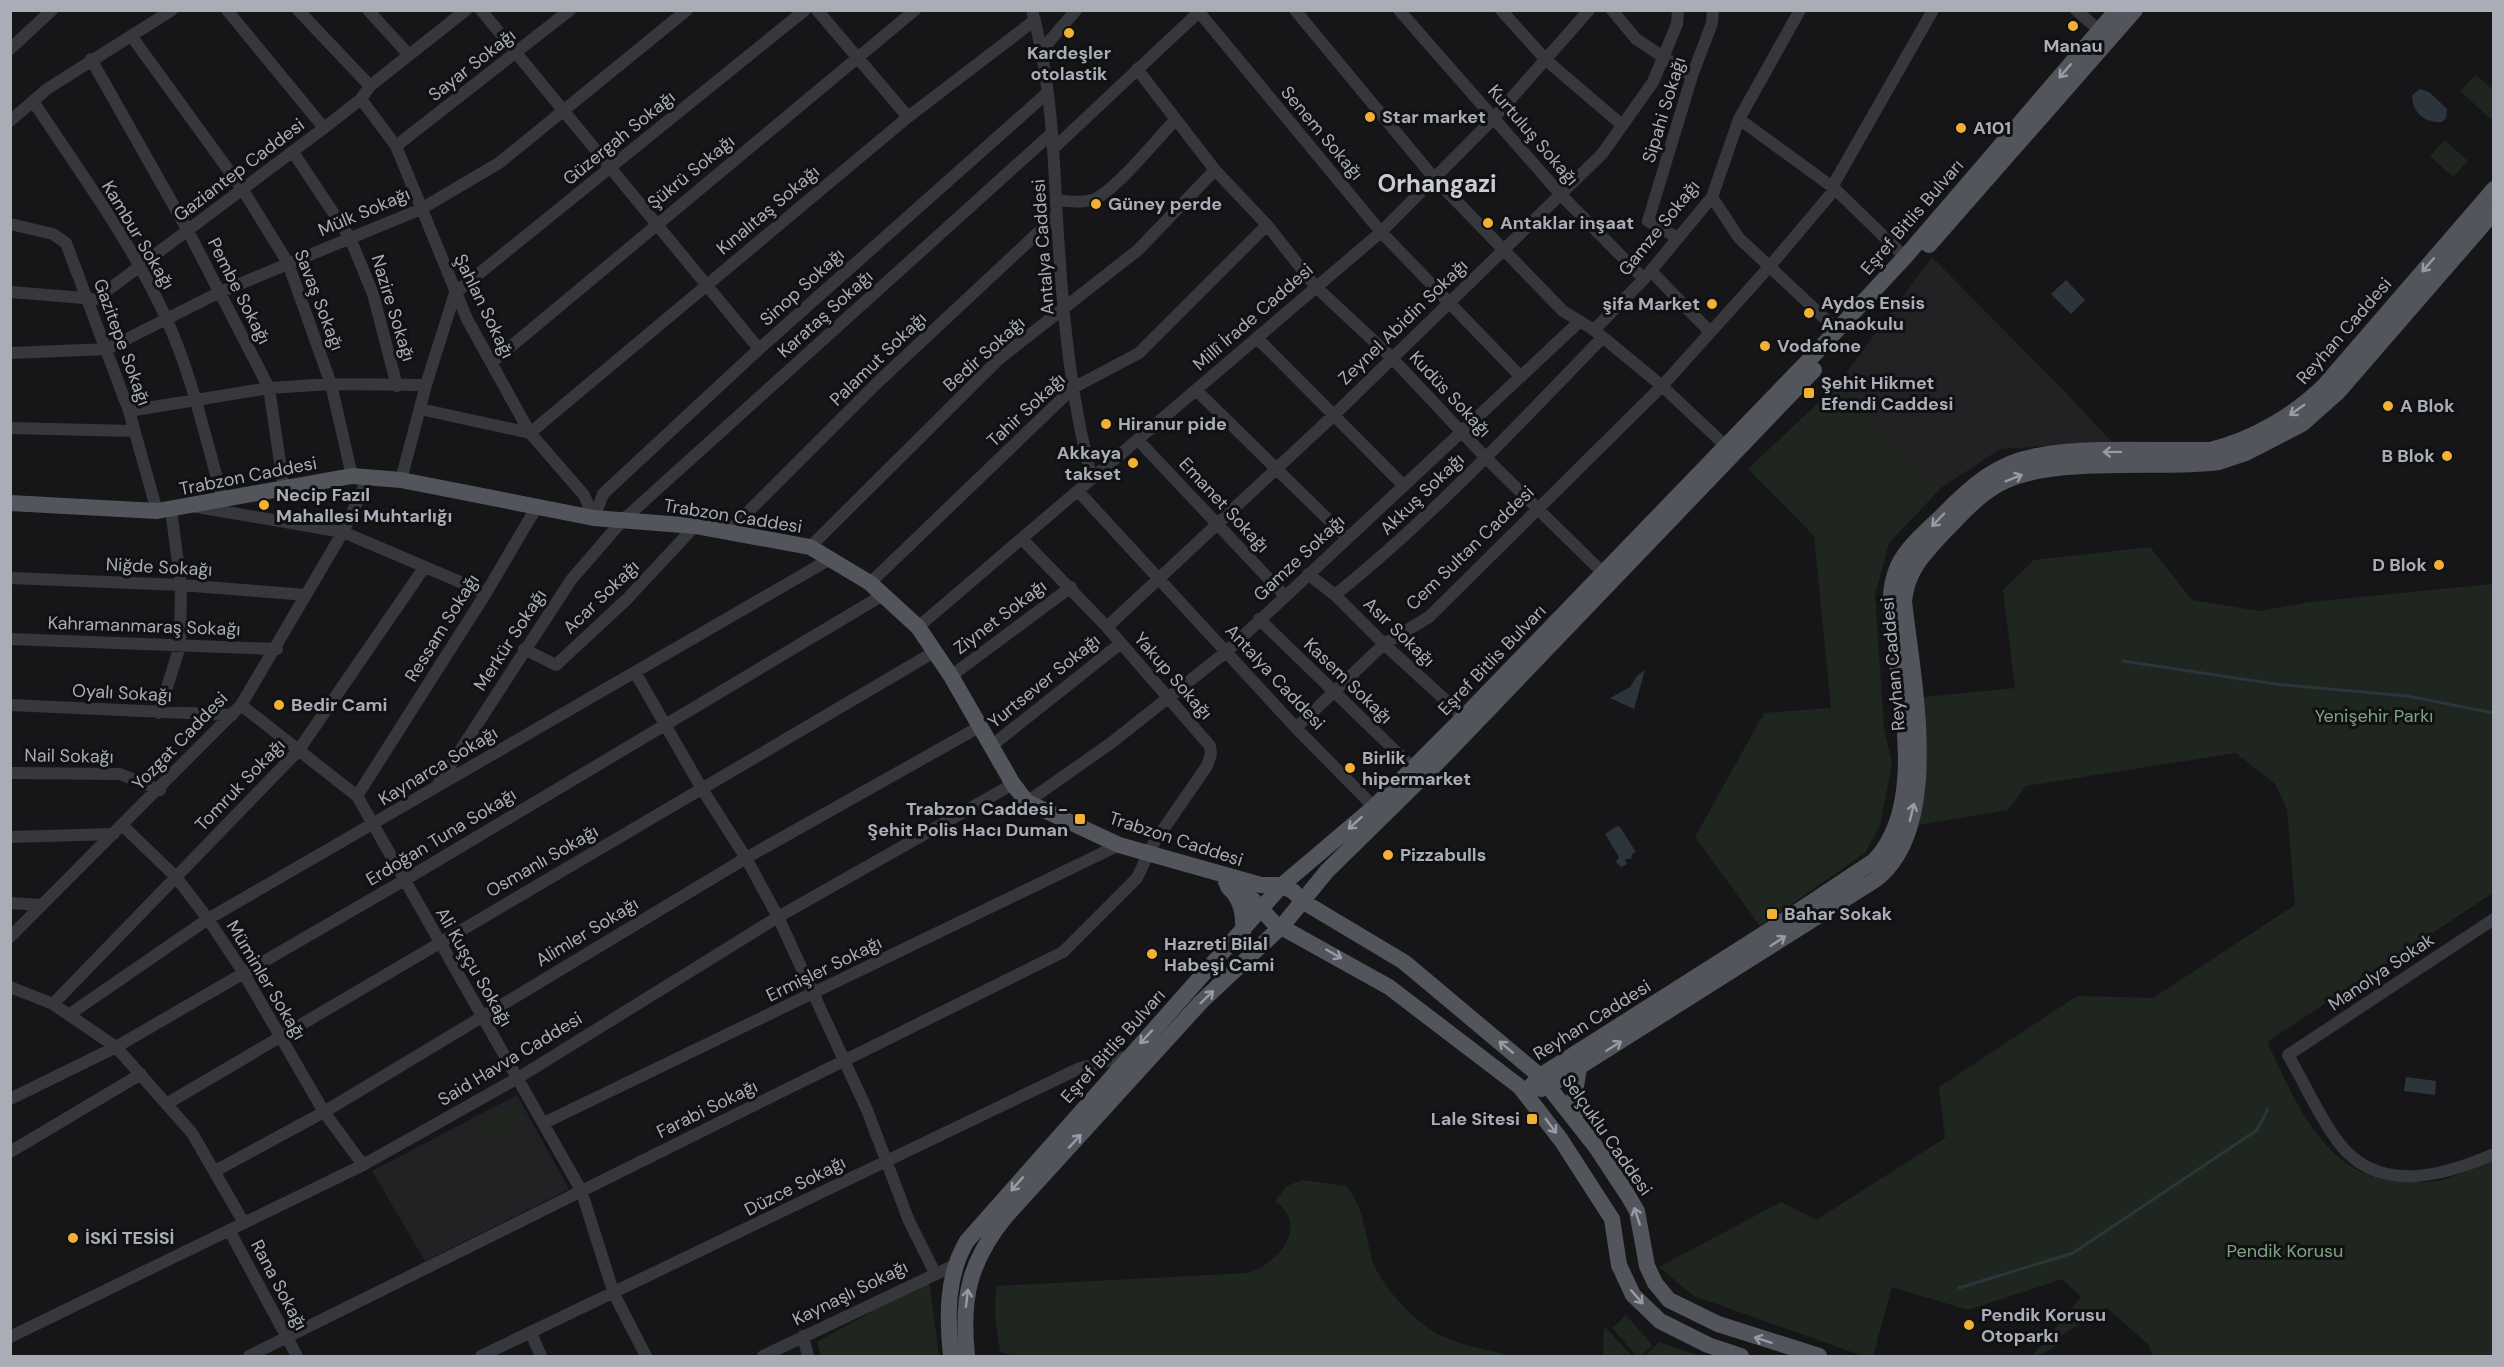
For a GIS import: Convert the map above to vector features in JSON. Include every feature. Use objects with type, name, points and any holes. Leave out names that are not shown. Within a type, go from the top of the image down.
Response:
[{"type":"main road","name":"Eşref Bitlis Bulvarı","points":[[951,1356],[949,1296],[955,1265],[967,1241],[1129,1056],[1243,933],[1282,885],[1374,807],[1603,573],[1730,451],[1905,257],[2117,10]]},
{"type":"main road","name":"Eşref Bitlis Bulvarı","points":[[966,1356],[964,1322],[968,1288],[983,1248],[1007,1215],[1201,1002],[1283,925],[1319,879],[1440,760],[1730,451],[1941,233],[2135,10]]},
{"type":"main road","name":"Reyhan Caddesi","points":[[1544,1081],[1579,1068],[1875,880],[1894,861],[1902,848],[1921,772],[1904,601],[1906,586],[1910,573],[1923,554],[1971,505],[2000,484],[2041,470],[2204,464],[2231,459],[2249,443],[2307,403],[2391,319],[2458,242],[2493,189]]},
{"type":"main road","name":"Reyhan Caddesi","points":[[2458,242],[2493,212]]},
{"type":"main road","name":"Reyhan Caddesi","points":[[1526,1093],[1874,861],[1883,851],[1890,840],[1896,820],[1907,760],[1890,592],[1905,554],[1969,489],[2000,468],[2036,456],[2210,450],[2249,443]]},
{"type":"main road","name":"Trabzon Caddesi","points":[[10,503],[164,511],[361,476],[401,480],[594,518],[695,526],[810,547],[870,583],[918,627],[951,676],[1013,784],[1027,802],[1119,845],[1148,855],[1261,885],[1282,885]]},
{"type":"main road","points":[[1207,872],[1231,884],[1262,908],[1267,918],[1389,987],[1526,1093],[1561,1140],[1612,1219],[1619,1265],[1633,1295],[1660,1321],[1708,1345],[1741,1356]]},
{"type":"main road","points":[[1207,872],[1237,895],[1242,908],[1243,933]]},
{"type":"main road","points":[[1319,879],[1324,907],[1332,919]]},
{"type":"main road","name":"Selçuklu Caddesi","points":[[1282,885],[1294,892],[1302,901],[1404,962],[1544,1081],[1575,1120],[1637,1210],[1647,1266],[1655,1283],[1669,1300],[1718,1324],[1819,1356]]},
{"type":"main road","points":[[1575,1120],[1574,1099],[1579,1068]]},
{"type":"street","points":[[10,49],[52,10]]},
{"type":"street","points":[[10,121],[33,100],[91,59],[132,37],[172,10]]},
{"type":"street","points":[[226,10],[324,128]]},
{"type":"street","points":[[298,10],[370,87]]},
{"type":"street","points":[[368,10],[409,55]]},
{"type":"street","name":"Gaziantep Caddesi","points":[[87,299],[96,299],[141,267],[293,152],[361,99],[370,87],[466,10]]},
{"type":"street","points":[[481,10],[612,166],[655,225],[759,349]]},
{"type":"street","name":"Sayar Sokağı","points":[[396,146],[570,10]]},
{"type":"street","name":"Mülk Sokağı","points":[[10,353],[107,349],[220,292],[421,209],[499,163],[687,10]]},
{"type":"street","name":"Güzergah Sokağı","points":[[455,293],[805,10]]},
{"type":"street","points":[[817,10],[908,117]]},
{"type":"street","name":"Şükrü Sokağı","points":[[491,363],[915,10]]},
{"type":"street","points":[[1042,50],[1076,10]]},
{"type":"street","points":[[1295,10],[1434,178],[1563,311],[1599,333],[1662,386],[1730,451]]},
{"type":"street","name":"Kurtuluş Sokağı","points":[[1399,10],[1561,195],[1710,332]]},
{"type":"street","points":[[1501,10],[1545,60],[1622,125]]},
{"type":"street","name":"Millî İrade Caddesi","points":[[918,627],[1381,232],[1494,118],[1589,10]]},
{"type":"street","points":[[1612,10],[1636,39],[1664,55],[1692,76]]},
{"type":"street","name":"Zeynel Abidin Sokağı","points":[[1107,627],[1334,415],[1602,154],[1653,82],[1677,24],[1678,10]]},
{"type":"street","name":"Sipahi Sokağı","points":[[1678,238],[1648,221],[1692,76],[1712,23],[1713,10]]},
{"type":"street","name":"Gamze Sokağı","points":[[1599,333],[1712,197],[1739,119],[1800,10]]},
{"type":"street","name":"Cem Sultan Caddesi","points":[[1296,728],[1384,644],[1429,617],[1662,386],[1770,266],[1833,188],[1933,10]]},
{"type":"street","points":[[2076,10],[2100,31]]},
{"type":"street","points":[[1054,148],[1200,11]]},
{"type":"street","name":"Senem Sokağı","points":[[1200,11],[1381,232],[1521,377]]},
{"type":"street","name":"Antalya Caddesi","points":[[1034,15],[1042,50],[1054,148],[1057,215],[1072,388],[1078,428],[1092,479]]},
{"type":"street","name":"Kınalıtaş Sokağı","points":[[530,433],[908,117],[1034,15]]},
{"type":"street","name":"Savaş Sokağı","points":[[132,37],[243,190],[288,263],[332,384],[361,476]]},
{"type":"street","name":"Pembe Sokağı","points":[[91,59],[188,231],[269,388],[284,489]]},
{"type":"street","name":"Kudüs Sokağı","points":[[1137,69],[1215,170],[1267,225],[1316,287],[1391,357],[1486,458],[1603,573]]},
{"type":"street","name":"Sinop Sokağı","points":[[594,518],[603,494],[759,349],[1046,94]]},
{"type":"street","name":"Şahlan Sokağı","points":[[361,99],[396,146],[455,293],[491,363],[530,433],[584,495],[594,518]]},
{"type":"street","name":"Kambur Sokağı","points":[[33,100],[141,267],[167,320],[195,402],[224,500]]},
{"type":"street","points":[[1056,200],[1086,201],[1098,197],[1136,163],[1176,119]]},
{"type":"street","points":[[1739,119],[1833,188],[1905,257]]},
{"type":"street","name":"Karataş Sokağı","points":[[622,521],[1052,133]]},
{"type":"street","name":"Nazire Sokağı","points":[[293,152],[350,238],[373,294],[398,386]]},
{"type":"street","name":"Bedir Sokağı","points":[[810,547],[999,359],[1138,250],[1215,170]]},
{"type":"street","points":[[1712,197],[1739,238],[1837,330]]},
{"type":"street","name":"Palamut Sokağı","points":[[729,532],[877,383],[1057,215]]},
{"type":"street","name":"Gazitepe Sokağı","points":[[10,224],[54,234],[66,243],[107,349],[129,411],[133,431],[164,511],[181,585],[180,646],[159,713]]},
{"type":"street","name":"Tahir Sokağı","points":[[870,583],[1072,388],[1139,353],[1267,225]]},
{"type":"street","points":[[10,292],[87,299]]},
{"type":"street","points":[[401,480],[426,385],[455,293]]},
{"type":"street","name":"Gamze Sokağı","points":[[1027,802],[1170,698],[1226,652],[1579,322]]},
{"type":"street","name":"Akkuş Sokağı","points":[[1335,595],[1386,553],[1486,458],[1599,333]]},
{"type":"street","points":[[1257,338],[1403,485]]},
{"type":"street","points":[[129,411],[195,402],[269,388],[332,384],[426,385]]},
{"type":"street","points":[[1196,390],[1347,538]]},
{"type":"street","points":[[420,409],[530,433]]},
{"type":"street","points":[[10,428],[133,431]]},
{"type":"street","name":"Emanet Sokağı","points":[[1138,440],[1285,596]]},
{"type":"street","name":"Yozgat Caddesi","points":[[10,937],[40,904],[160,790],[241,705],[277,649],[342,532],[361,476]]},
{"type":"street","name":"Antalya Caddesi","points":[[1078,491],[1296,728],[1374,807]]},
{"type":"street","points":[[190,506],[342,532],[486,593]]},
{"type":"street","name":"Ressam Sokağı","points":[[357,796],[486,593],[536,508]]},
{"type":"street","name":"Merkür Sokağı","points":[[437,786],[571,580],[622,521]]},
{"type":"street","name":"Acar Sokağı","points":[[524,649],[556,665],[627,599],[695,526]]},
{"type":"street","name":"Yakup Sokağı","points":[[1022,539],[1071,587],[1210,746],[1211,754],[1207,766],[1148,855]]},
{"type":"street","name":"Kaynarca Sokağı","points":[[70,1014],[208,919],[831,559]]},
{"type":"street","name":"Tomruk Sokağı","points":[[53,1004],[298,751],[424,568]]},
{"type":"street","name":"Asır Sokağı","points":[[1308,574],[1335,595],[1384,644],[1464,717]]},
{"type":"street","name":"Niğde Sokağı","points":[[10,578],[181,585],[306,595]]},
{"type":"street","name":"Ziynet Sokağı","points":[[951,676],[1071,587]]},
{"type":"street","name":"Erdoğan Tuna Sokağı","points":[[10,1099],[116,1047],[403,881],[883,595]]},
{"type":"street","name":"Kasem Sokağı","points":[[1259,619],[1413,768]]},
{"type":"street","name":"Kahramanmaraş Sokağı","points":[[10,639],[277,649]]},
{"type":"street","name":"Yurtsever Sokağı","points":[[990,747],[1121,643]]},
{"type":"street","name":"Osmanlı Sokağı","points":[[168,1103],[934,652]]},
{"type":"street","points":[[635,672],[702,789],[746,858],[778,917],[867,1110],[884,1160],[934,1273]]},
{"type":"street","name":"Oyalı Sokağı","points":[[10,705],[232,716]]},
{"type":"street","name":"Ali Kuşçu Sokağı","points":[[241,705],[357,796],[403,881],[581,1190],[614,1293],[646,1356]]},
{"type":"street","name":"Alimler Sokağı","points":[[215,1171],[324,1112],[746,858],[979,727]]},
{"type":"street","name":"Nail Sokağı","points":[[10,773],[120,774],[160,790]]},
{"type":"street","name":"Said Havva Caddesi","points":[[10,1337],[363,1165],[518,1078],[778,917],[1013,784]]},
{"type":"street","points":[[10,837],[118,830]]},
{"type":"street","name":"Müminler Sokağı","points":[[118,830],[176,877],[208,919],[243,972],[324,1112],[363,1165]]},
{"type":"street","name":"Ermişler Sokağı","points":[[544,1123],[1119,845]]},
{"type":"street","name":"Farabi Sokağı","points":[[249,1356],[1063,952],[1137,878],[1148,855]]},
{"type":"street","points":[[10,903],[40,904]]},
{"type":"street","name":"Manolya Sokak","points":[[2493,919],[2288,1055],[2338,1142],[2354,1159],[2369,1168],[2392,1175],[2433,1176],[2457,1170],[2493,1154]]},
{"type":"street","points":[[10,987],[53,1004],[116,1047],[192,1132],[244,1223]]},
{"type":"street","points":[[1129,1056],[1142,1067]]},
{"type":"street","name":"Düzce Sokağı","points":[[481,1356],[752,1228],[884,1160],[1080,1068],[1129,1056]]},
{"type":"street","points":[[11,1152],[141,1074]]},
{"type":"street","name":"Rana Sokağı","points":[[229,1230],[297,1356]]},
{"type":"street","name":"Kaynaşlı Sokağı","points":[[763,1356],[955,1265]]},
{"type":"street","points":[[531,1333],[541,1356]]},
{"type":"street","points":[[802,1336],[808,1356]]},
{"type":"shaded area","points":[[2420,89],[2429,92],[2447,109],[2446,118],[2442,122],[2425,119],[2417,112],[2412,95]]},
{"type":"shaded area","points":[[1932,257],[2112,442],[2000,449],[1941,488],[1837,385]]},
{"type":"shaded area","points":[[2066,280],[2085,300],[2071,314],[2051,294]]},
{"type":"shaded area","points":[[1645,670],[1634,709],[1610,698],[1630,687],[1637,676]]},
{"type":"shaded area","points":[[1617,826],[1620,827],[1636,852],[1632,854],[1631,859],[1625,859],[1627,864],[1621,867],[1616,862],[1619,857],[1605,834]]},
{"type":"shaded area","points":[[2406,1077],[2436,1081],[2435,1095],[2404,1091]]},
{"type":"shaded area","points":[[517,1095],[569,1189],[425,1261],[372,1171]]},
{"type":"green space","points":[[2476,75],[2493,90],[2493,121],[2460,91]]},
{"type":"green space","points":[[2445,140],[2468,161],[2453,177],[2430,156]]},
{"type":"green space","points":[[1837,385],[1941,488],[1889,543],[1875,595],[1884,728],[1892,763],[1880,825],[1865,853],[1760,926],[1695,837],[1764,713],[1831,708],[1814,536],[1748,469]]},
{"type":"green space","name":"Yenişehir Parkı","points":[[2150,547],[2192,600],[2260,611],[2309,602],[2493,584],[2493,893],[2267,1042],[2304,1115],[2336,1155],[2357,1170],[2382,1179],[2431,1182],[2456,1176],[2493,1159],[2493,1356],[2153,1356],[2149,1345],[2107,1308],[2055,1339],[2057,1345],[2039,1356],[2032,1356],[2081,1297],[2062,1279],[1968,1310],[1892,1287],[1873,1356],[1863,1356],[1694,1296],[1659,1267],[1781,1202],[1816,1220],[1945,1138],[1939,1087],[2077,996],[2153,998],[2295,905],[2287,809],[2275,784],[2236,753],[2026,786],[2008,810],[1919,825],[1923,697],[2015,688],[2003,590],[2034,560]]},
{"type":"green space","points":[[516,1103],[526,1121],[489,1141],[480,1123]]},
{"type":"green space","points":[[1302,1180],[1346,1186],[1357,1202],[1372,1259],[1379,1275],[1396,1298],[1423,1324],[1436,1333],[1463,1344],[1513,1356],[1017,1356],[1000,1352],[995,1317],[996,1286],[1247,1273],[1270,1261],[1286,1243],[1290,1232],[1290,1222],[1285,1211],[1275,1201],[1287,1186]]},
{"type":"green space","points":[[929,1280],[939,1356],[821,1356],[817,1342]]},
{"type":"green space","points":[[1626,1315],[1653,1346],[1640,1356],[1637,1356],[1612,1328]]},
{"type":"green space","points":[[1604,1326],[1632,1356],[1603,1356]]},
{"type":"green space","points":[[1659,1342],[1700,1356],[1645,1356]]},
{"type":"waterway","points":[[2123,661],[2275,684],[2407,696],[2494,713]]},
{"type":"waterway","points":[[1959,1288],[2073,1253],[2257,1130],[2268,1109]]},
{"type":"place","name":"Manau","points":[[2073,26]]},
{"type":"place","name":"Kardeşler otolastik","points":[[1069,33]]},
{"type":"place","name":"Star market","points":[[1370,117]]},
{"type":"place","name":"A101","points":[[1961,128]]},
{"type":"place","name":"Güney perde","points":[[1096,204]]},
{"type":"place","name":"Antaklar inşaat","points":[[1488,223]]},
{"type":"place","name":"şifa Market","points":[[1712,304]]},
{"type":"place","name":"Aydos Ensis Anaokulu","points":[[1809,313]]},
{"type":"place","name":"Vodafone","points":[[1765,346]]},
{"type":"place","name":"Şehit Hikmet Efendi Caddesi","points":[[1809,393]]},
{"type":"place","name":"A Blok","points":[[2388,406]]},
{"type":"place","name":"Hiranur pide","points":[[1106,424]]},
{"type":"place","name":"B Blok","points":[[2447,456]]},
{"type":"place","name":"Akkaya takset","points":[[1133,463]]},
{"type":"place","name":"Necip Fazıl Mahallesi Muhtarlığı","points":[[264,505]]},
{"type":"place","name":"D Blok","points":[[2439,565]]},
{"type":"place","name":"Bedir Cami","points":[[279,705]]},
{"type":"place","name":"Birlik hipermarket","points":[[1350,768]]},
{"type":"place","name":"Trabzon Caddesi - Şehit Polis Hacı Duman","points":[[1080,819]]},
{"type":"place","name":"Pizzabulls","points":[[1388,855]]},
{"type":"place","name":"Bahar Sokak","points":[[1772,914]]},
{"type":"place","name":"Hazreti Bilal Habeşi Cami","points":[[1152,954]]},
{"type":"place","name":"Lale Sitesi","points":[[1532,1119]]},
{"type":"place","name":"İSKİ TESİSİ","points":[[73,1238]]},
{"type":"place","name":"Pendik Korusu Otoparkı","points":[[1969,1325]]},
{"type":"district","name":"Orhangazi","points":[[1437,183]]},
{"type":"park label","name":"Pendik Korusu","points":[[2285,1251]]}]
